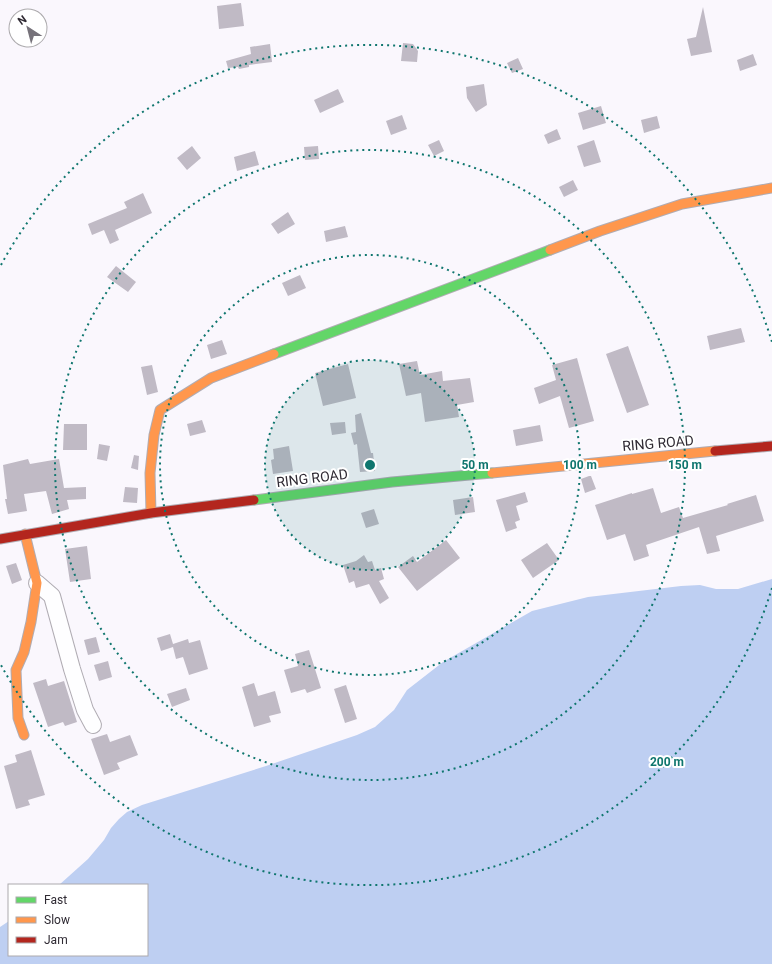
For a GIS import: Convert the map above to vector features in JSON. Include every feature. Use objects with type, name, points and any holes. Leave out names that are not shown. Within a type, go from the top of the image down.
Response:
[{"type":"street","points":[[151,513],[150,473],[154,435],[160,410],[211,378],[600,231],[682,204],[772,188]]},
{"type":"street","name":"RING ROAD","points":[[0,539],[151,513],[392,482],[772,446]]},
{"type":"street","points":[[24,735],[18,718],[16,670],[26,645],[37,583],[25,534]]},
{"type":"street","points":[[37,583],[52,596],[72,669],[86,710],[93,725]]},
{"type":"water","points":[[772,579],[772,964],[0,964],[0,927],[8,922],[8,956],[148,956],[148,884],[60,884],[88,859],[104,840],[111,828],[127,812],[142,805],[266,766],[357,735],[375,727],[394,710],[407,690],[443,662],[532,611],[588,597],[681,586],[700,585],[716,589],[738,589]]},
{"type":"building","points":[[241,3],[244,26],[219,29],[217,6]]},
{"type":"building","points":[[703,7],[712,52],[691,56],[687,39],[696,37]]},
{"type":"building","points":[[403,43],[413,44],[418,51],[417,62],[401,61]]},
{"type":"building","points":[[270,44],[272,62],[249,65],[249,67],[239,69],[238,67],[228,68],[226,61],[251,54],[250,47]]},
{"type":"building","points":[[753,54],[757,65],[740,71],[737,60]]},
{"type":"building","points":[[518,58],[523,69],[512,73],[507,63]]},
{"type":"building","points":[[484,84],[487,105],[476,112],[467,98],[466,87]]},
{"type":"building","points":[[338,89],[344,102],[320,113],[314,100]]},
{"type":"building","points":[[601,106],[606,123],[583,130],[578,113]]},
{"type":"building","points":[[402,115],[407,129],[391,135],[386,121]]},
{"type":"building","points":[[657,116],[660,128],[644,133],[641,120]]},
{"type":"building","points":[[557,129],[561,139],[548,144],[544,135]]},
{"type":"building","points":[[439,140],[444,151],[434,156],[428,145]]},
{"type":"building","points":[[594,140],[601,162],[584,167],[577,146]]},
{"type":"building","points":[[192,146],[201,158],[187,170],[177,158]]},
{"type":"building","points":[[318,146],[319,159],[305,160],[304,147]]},
{"type":"building","points":[[255,151],[259,165],[237,171],[234,157]]},
{"type":"building","points":[[573,180],[578,190],[564,197],[559,187]]},
{"type":"building","points":[[143,193],[152,213],[115,230],[119,240],[110,244],[104,230],[92,235],[88,224],[127,208],[124,202]]},
{"type":"building","points":[[288,212],[295,224],[278,234],[271,224]]},
{"type":"building","points":[[345,226],[348,237],[326,242],[324,231]]},
{"type":"building","points":[[116,266],[136,282],[128,292],[107,277]]},
{"type":"building","points":[[300,275],[306,288],[288,296],[282,283]]},
{"type":"building","points":[[741,328],[745,342],[710,350],[707,336]]},
{"type":"building","points":[[222,340],[227,354],[211,359],[207,345]]},
{"type":"building","points":[[628,346],[649,405],[627,413],[606,354]]},
{"type":"building","points":[[577,358],[594,421],[569,428],[560,396],[539,404],[534,388],[556,380],[552,365]]},
{"type":"building","points":[[417,361],[420,375],[442,371],[443,381],[470,378],[474,402],[457,405],[459,417],[425,422],[421,393],[406,396],[399,364]]},
{"type":"building","points":[[348,364],[356,398],[323,406],[315,373]]},
{"type":"building","points":[[152,365],[158,392],[147,395],[141,367]]},
{"type":"building","points":[[361,413],[371,453],[373,453],[375,471],[360,472],[357,444],[354,445],[351,433],[356,432],[355,415]]},
{"type":"building","points":[[202,420],[206,432],[190,436],[187,424]]},
{"type":"building","points":[[345,422],[346,433],[332,435],[330,423]]},
{"type":"building","points":[[64,424],[87,424],[87,450],[63,450]]},
{"type":"building","points":[[540,425],[543,441],[516,446],[513,430]]},
{"type":"building","points":[[99,444],[110,446],[107,461],[97,459]]},
{"type":"building","points":[[289,446],[293,471],[273,474],[271,460],[274,459],[273,449]]},
{"type":"building","points":[[134,455],[139,456],[138,470],[131,468]]},
{"type":"building","points":[[28,459],[30,464],[59,459],[64,488],[86,487],[86,499],[67,500],[69,509],[52,514],[46,491],[24,494],[27,511],[8,514],[5,499],[7,499],[3,465]]},
{"type":"building","points":[[591,476],[596,489],[585,493],[581,479]]},
{"type":"building","points":[[125,487],[138,488],[137,503],[123,502]]},
{"type":"building","points":[[653,488],[661,513],[679,507],[683,518],[756,495],[764,521],[716,536],[720,551],[707,554],[699,527],[646,545],[649,556],[634,561],[625,534],[607,540],[595,505]]},
{"type":"building","points":[[525,492],[528,502],[516,506],[520,520],[515,522],[517,528],[506,532],[496,500]]},
{"type":"building","points":[[473,497],[475,512],[455,515],[453,500]]},
{"type":"building","points":[[374,509],[379,524],[366,528],[361,513]]},
{"type":"building","points":[[446,540],[460,558],[417,591],[398,567],[413,556],[417,562]]},
{"type":"building","points":[[547,543],[559,560],[533,578],[521,560]]},
{"type":"building","points":[[87,546],[91,579],[70,582],[65,549]]},
{"type":"building","points":[[364,555],[368,562],[372,561],[375,570],[381,568],[384,579],[379,581],[389,598],[380,604],[369,584],[356,588],[354,581],[349,583],[343,565],[356,561]]},
{"type":"building","points":[[16,563],[22,580],[12,584],[6,566]]},
{"type":"building","points":[[170,634],[173,644],[188,639],[189,643],[200,640],[208,669],[189,675],[183,657],[176,659],[173,647],[161,651],[157,638]]},
{"type":"building","points":[[96,637],[100,652],[88,655],[84,640]]},
{"type":"building","points":[[309,650],[321,688],[307,693],[305,689],[291,693],[284,670],[298,666],[295,654]]},
{"type":"building","points":[[108,661],[112,677],[99,681],[94,665]]},
{"type":"building","points":[[46,679],[48,686],[64,681],[77,722],[65,726],[63,722],[48,727],[33,683]]},
{"type":"building","points":[[254,683],[258,696],[275,691],[281,713],[269,716],[271,722],[254,727],[242,687]]},
{"type":"building","points":[[346,685],[357,719],[345,723],[334,689]]},
{"type":"building","points":[[186,688],[190,700],[172,707],[167,694]]},
{"type":"building","points":[[107,734],[110,742],[130,735],[138,755],[117,763],[120,769],[104,775],[91,739]]},
{"type":"building","points":[[31,750],[45,795],[28,800],[30,805],[16,809],[4,766],[17,762],[15,755]]},
{"type":"traffic: fast","points":[[274,354],[550,250]]},
{"type":"traffic: fast","points":[[254,500],[392,482],[492,473]]},
{"type":"traffic: slow","points":[[550,250],[600,231],[682,204],[772,188]]},
{"type":"traffic: slow","points":[[151,513],[150,473],[154,435],[160,410],[211,378],[274,354]]},
{"type":"traffic: slow","points":[[492,473],[715,451]]},
{"type":"traffic: slow","points":[[24,735],[18,718],[16,670],[24,652],[31,622],[37,583],[25,534]]},
{"type":"traffic: jam","points":[[715,451],[772,446]]},
{"type":"traffic: jam","points":[[0,539],[151,513],[254,500]]}]
